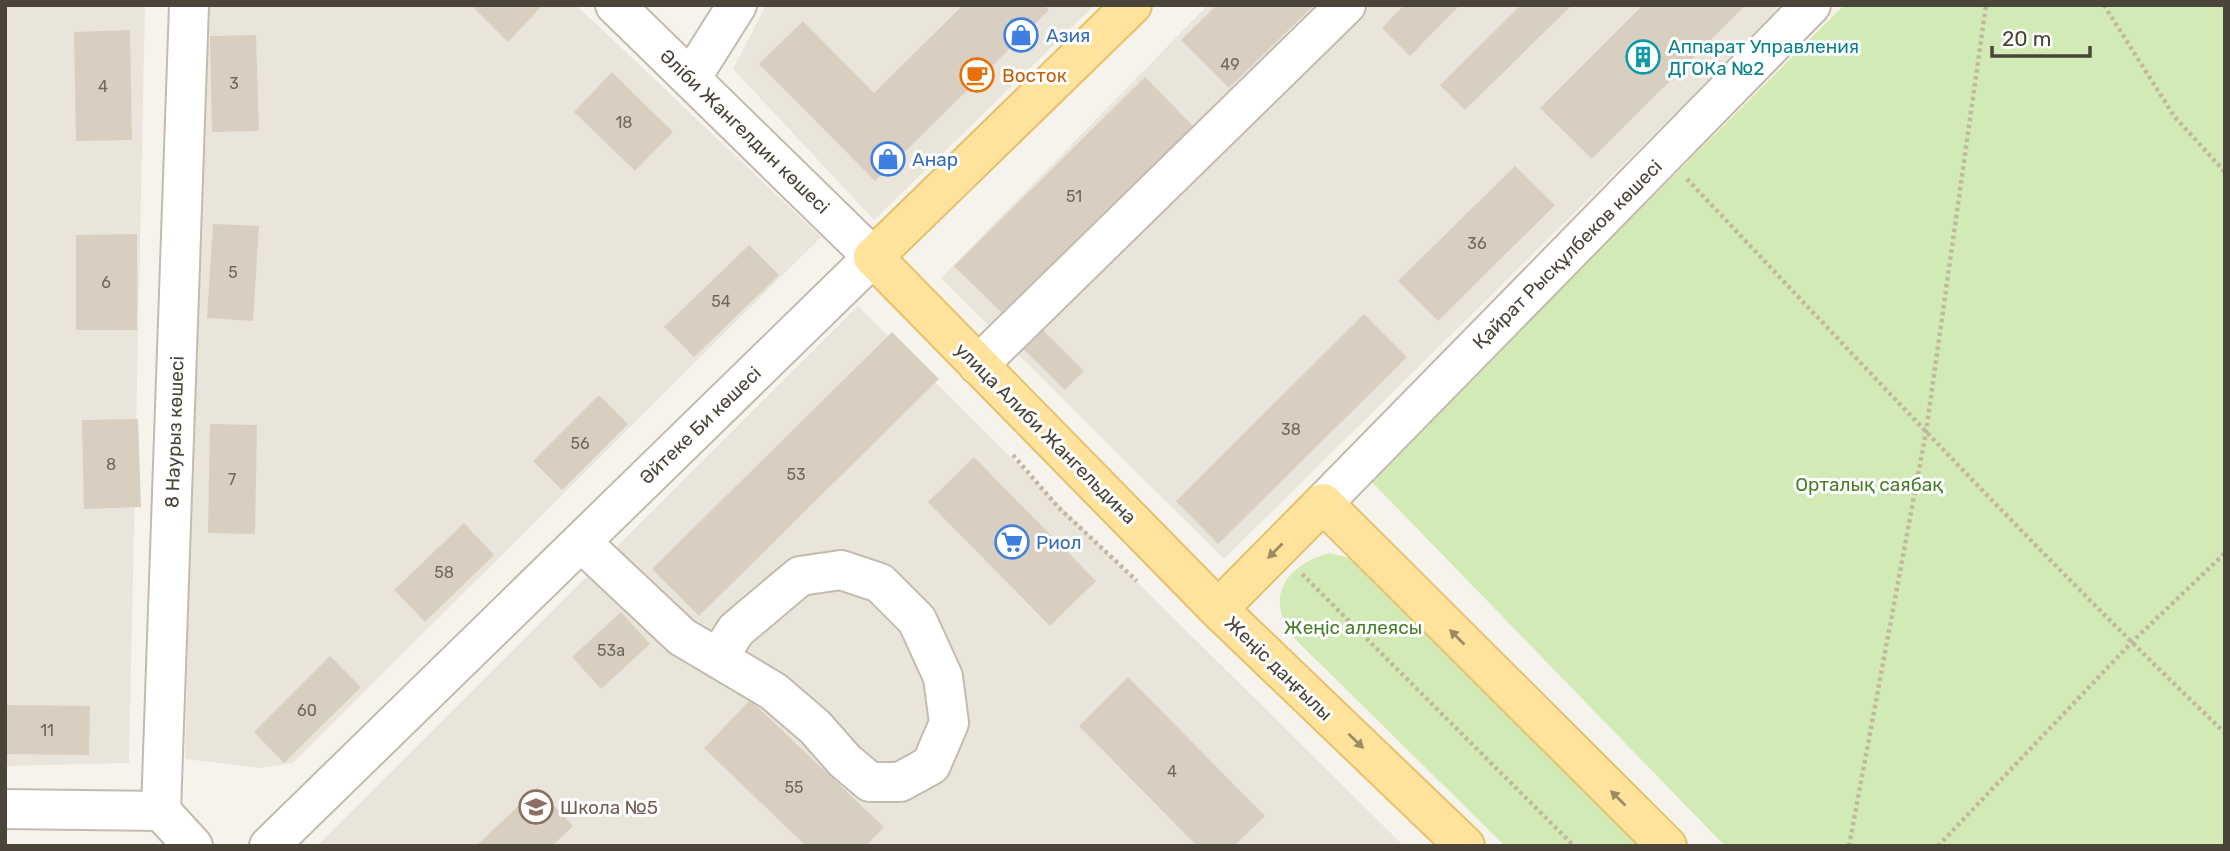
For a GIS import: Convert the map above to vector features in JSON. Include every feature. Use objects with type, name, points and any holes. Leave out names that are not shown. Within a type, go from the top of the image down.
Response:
[{"type":"main road","name":"Әйтеке Би көшесі","points":[[873,257],[1132,5]]},
{"type":"main road","name":"улица Алиби Жангельдина","points":[[873,257],[1218,609]]},
{"type":"main road","name":"Жеңіс даңғылы","points":[[1323,503],[1218,609],[1465,846]]},
{"type":"main road","points":[[1323,503],[1667,846]]},
{"type":"street","name":"8 Наурыз көшесі","points":[[161,811],[189,5]]},
{"type":"street","name":"Әліби Жангелдин көшесі","points":[[615,5],[873,257]]},
{"type":"street","points":[[691,78],[737,5]]},
{"type":"street","points":[[978,365],[1346,5]]},
{"type":"street","name":"Қайрат Рысқұлбеков көшесі","points":[[1323,503],[1811,5]]},
{"type":"street","name":"Әйтеке Би көшесі","points":[[269,846],[873,257]]},
{"type":"street","points":[[581,542],[682,637],[773,691],[815,727],[845,761],[870,782],[900,782],[931,765],[949,723],[943,677],[917,620],[880,583],[841,570],[800,576],[736,630],[718,658]]},
{"type":"street","points":[[5,809],[161,811],[193,846]]},
{"type":"path","points":[[1849,846],[1926,432],[1986,5]]},
{"type":"path","points":[[2104,5],[2174,116],[2225,172]]},
{"type":"path","points":[[1664,156],[1926,432],[2132,643],[2225,733]]},
{"type":"path","points":[[1277,550],[1574,846]]},
{"type":"path","points":[[1938,846],[2132,643],[2225,553]]},
{"type":"shaded area","points":[[5,5],[145,5],[129,763],[5,766]]},
{"type":"shaded area","points":[[203,5],[576,5],[821,237],[293,763],[260,768],[185,759]]},
{"type":"shaded area","points":[[766,5],[1095,5],[874,220],[733,69]]},
{"type":"shaded area","points":[[1208,5],[1785,5],[1224,559],[941,278]]},
{"type":"shaded area","points":[[858,306],[1404,846],[317,846]]},
{"type":"green space","name":"Орталық саябақ","points":[[1844,5],[2225,5],[2225,846],[1725,846],[1370,480]]},
{"type":"green space","name":"Жеңіс аллеясы","points":[[1330,553],[1356,560],[1642,846],[1505,846],[1293,637],[1284,622],[1280,596],[1284,584],[1302,565]]},
{"type":"building","points":[[471,5],[543,5],[508,42]]},
{"type":"building","points":[[958,5],[1044,5],[1049,10],[875,181],[759,64],[803,21],[874,93],[960,8]]},
{"type":"building","points":[[1217,5],[1314,5],[1229,88],[1181,40]]},
{"type":"building","points":[[1404,5],[1460,5],[1410,56],[1382,28]]},
{"type":"building","points":[[1521,5],[1572,5],[1465,110],[1440,85]]},
{"type":"building","name":"Аппарат Управления ДГОКа №2","points":[[1643,5],[1746,5],[1592,159],[1540,108]]},
{"type":"building","points":[[130,30],[132,140],[76,141],[74,32]]},
{"type":"building","points":[[256,35],[259,131],[212,132],[210,36]]},
{"type":"building","points":[[612,72],[673,132],[635,171],[574,112]]},
{"type":"building","points":[[1145,77],[1193,126],[1003,314],[954,266]]},
{"type":"building","points":[[1515,166],[1555,205],[1438,321],[1398,281]]},
{"type":"building","points":[[213,224],[259,226],[253,321],[207,318]]},
{"type":"building","points":[[137,234],[137,330],[76,330],[76,235]]},
{"type":"building","points":[[749,245],[779,275],[694,357],[664,327]]},
{"type":"building","points":[[1364,314],[1407,357],[1218,544],[1176,501]]},
{"type":"building","points":[[1038,325],[1084,371],[1065,390],[1018,344]]},
{"type":"building","points":[[892,332],[939,379],[699,616],[652,569]]},
{"type":"building","points":[[599,395],[628,424],[562,490],[533,461]]},
{"type":"building","points":[[138,419],[141,507],[84,509],[82,420]]},
{"type":"building","points":[[210,424],[257,425],[255,534],[208,533]]},
{"type":"building","name":"Риол","points":[[974,457],[1096,581],[1050,626],[928,502]]},
{"type":"building","points":[[464,523],[494,555],[425,622],[394,590]]},
{"type":"building","points":[[621,612],[650,644],[601,689],[572,657]]},
{"type":"building","points":[[330,656],[361,687],[284,763],[254,732]]},
{"type":"building","points":[[1128,677],[1265,816],[1234,846],[1197,846],[1079,726]]},
{"type":"building","points":[[750,700],[884,827],[866,846],[806,846],[704,748]]},
{"type":"building","points":[[5,705],[90,706],[89,755],[5,754]]},
{"type":"building","name":"Школа №5","points":[[537,788],[573,826],[552,846],[476,846]]},
{"type":"place","name":"Азия","points":[[1021,35]]},
{"type":"place","name":"Аппарат Управления ДГОКа №2","points":[[1643,57]]},
{"type":"place","name":"Восток","points":[[977,75]]},
{"type":"place","name":"Анар","points":[[888,159]]},
{"type":"place","name":"Риол","points":[[1012,542]]},
{"type":"place","name":"Школа №5","points":[[536,807]]}]
